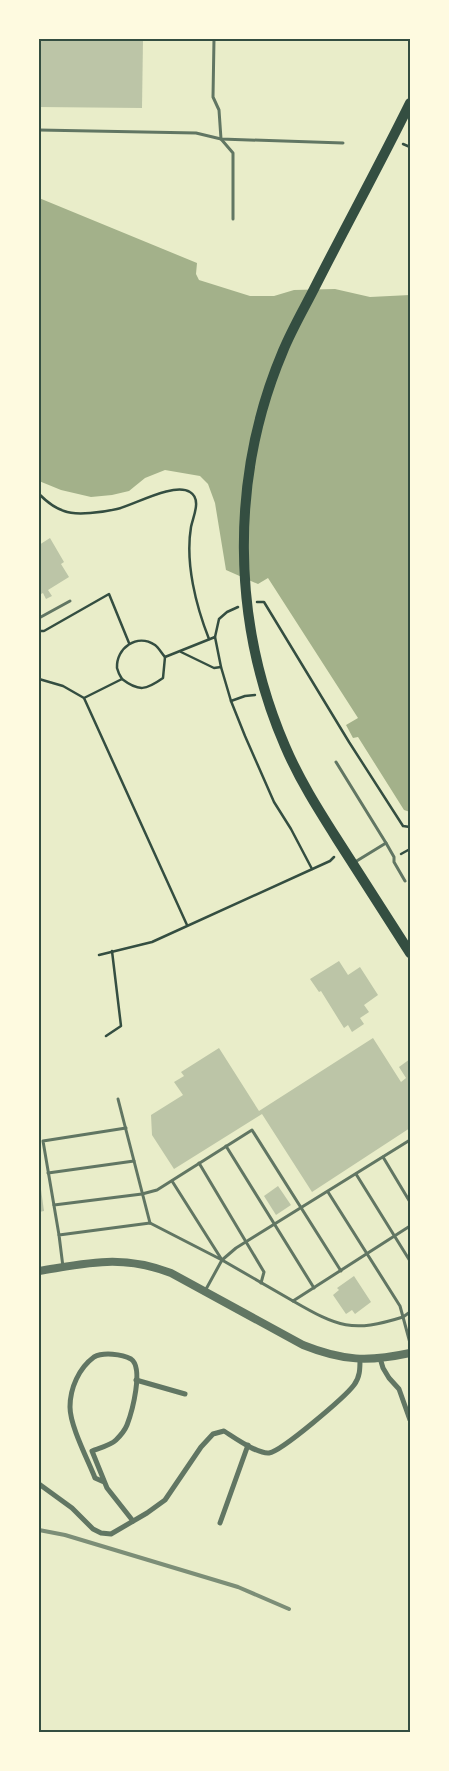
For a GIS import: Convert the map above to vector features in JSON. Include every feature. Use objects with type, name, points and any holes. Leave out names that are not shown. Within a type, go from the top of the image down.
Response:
[{"type":"highway","points":[[410,103],[283,351],[254,439],[249,467],[244,523],[245,582],[249,616],[266,695],[285,747],[316,805],[410,953]]},
{"type":"street","points":[[39,1271],[112,1261],[131,1261],[151,1265],[171,1272],[303,1345],[337,1357],[380,1358],[410,1353]]},
{"type":"street","points":[[104,1482],[95,1478],[75,1428],[70,1407],[76,1379],[82,1369],[95,1357],[107,1353],[130,1358],[133,1361],[136,1368],[134,1403],[127,1427],[115,1442],[92,1451],[107,1488],[133,1521]]},
{"type":"street","points":[[380,1358],[389,1378],[399,1389],[410,1420]]},
{"type":"street","points":[[39,1484],[72,1508],[93,1529],[101,1533],[111,1534],[165,1500],[201,1447],[213,1434],[224,1431],[260,1452],[270,1453],[283,1446],[343,1396],[354,1384],[360,1373],[360,1359]]},
{"type":"street","points":[[136,1380],[185,1394]]},
{"type":"street","points":[[220,1522],[248,1445]]},
{"type":"lane","points":[[214,39],[213,96],[219,110],[221,139],[233,153],[233,219]]},
{"type":"lane","points":[[39,130],[196,133],[221,139],[344,143]]},
{"type":"lane","points":[[39,618],[70,601]]},
{"type":"lane","points":[[336,762],[394,856],[394,862],[405,881]]},
{"type":"lane","points":[[352,863],[386,843]]},
{"type":"lane","points":[[118,1099],[150,1224]]},
{"type":"lane","points":[[63,1267],[43,1141],[126,1128]]},
{"type":"lane","points":[[54,1204],[142,1194],[157,1190],[252,1130],[341,1271]]},
{"type":"lane","points":[[205,1291],[222,1260],[228,1254],[382,1157],[410,1142]]},
{"type":"lane","points":[[226,1146],[314,1288]]},
{"type":"lane","points":[[382,1157],[410,1202]]},
{"type":"lane","points":[[48,1173],[134,1161]]},
{"type":"lane","points":[[199,1164],[264,1272],[261,1283]]},
{"type":"lane","points":[[356,1174],[410,1261]]},
{"type":"lane","points":[[172,1181],[222,1260]]},
{"type":"lane","points":[[328,1192],[400,1306],[410,1343]]},
{"type":"lane","points":[[59,1235],[150,1224],[222,1260],[316,1315],[340,1325],[354,1327],[369,1326],[403,1317],[410,1312]]},
{"type":"lane","points":[[293,1301],[410,1226]]},
{"type":"lane","points":[[404,1405],[410,1415]]},
{"type":"path","points":[[402,144],[410,147]]},
{"type":"path","points":[[39,494],[50,504],[65,512],[79,513],[117,509],[165,492],[180,489],[190,492],[195,498],[196,512],[191,527],[190,566],[199,613],[208,639]]},
{"type":"path","points":[[39,631],[44,631],[109,594],[129,643]]},
{"type":"path","points":[[253,602],[264,602],[349,742],[403,826],[410,827]]},
{"type":"path","points":[[241,606],[227,612],[219,619],[215,637],[221,667],[231,701],[274,802],[292,829],[312,869]]},
{"type":"path","points":[[165,658],[215,637]]},
{"type":"path","points":[[144,640],[155,646],[165,658],[163,678],[152,686],[142,689],[132,686],[122,679],[117,669],[119,654],[129,643],[144,640]]},
{"type":"path","points":[[180,651],[214,668],[221,667]]},
{"type":"path","points":[[39,679],[63,686],[84,698],[188,926]]},
{"type":"path","points":[[84,698],[122,679]]},
{"type":"path","points":[[231,701],[244,696],[254,695]]},
{"type":"path","points":[[99,955],[152,942],[330,861],[334,857]]},
{"type":"path","points":[[106,1036],[121,1026],[112,951]]},
{"type":"shaded area","points":[[39,198],[197,263],[196,274],[199,280],[250,296],[274,296],[294,290],[335,289],[370,297],[410,295],[410,812],[404,810],[358,737],[353,738],[346,725],[358,718],[268,578],[258,584],[226,570],[215,503],[208,484],[200,476],[165,470],[145,478],[129,491],[91,497],[61,490],[39,481]]},
{"type":"building","points":[[39,39],[143,39],[142,108],[39,107]]},
{"type":"building","points":[[50,538],[64,562],[61,564],[69,577],[48,590],[52,596],[46,599],[43,593],[39,595],[39,545]]},
{"type":"building","points":[[339,961],[348,975],[360,967],[378,995],[364,1005],[369,1012],[360,1018],[364,1024],[352,1032],[348,1025],[344,1028],[321,991],[319,992],[310,979]]},
{"type":"building","points":[[373,1038],[401,1082],[406,1078],[399,1067],[410,1059],[410,1128],[312,1192],[262,1114],[174,1169],[152,1135],[151,1115],[183,1095],[174,1082],[184,1076],[181,1072],[219,1048],[259,1111]]},
{"type":"building","points":[[39,1175],[44,1211],[39,1212]]},
{"type":"building","points":[[278,1186],[291,1205],[276,1215],[264,1196]]},
{"type":"building","points":[[354,1276],[371,1302],[355,1314],[352,1310],[346,1314],[333,1295],[339,1290],[337,1288]]},
{"type":"railway","points":[[39,1530],[65,1535],[238,1587],[289,1609]]}]
